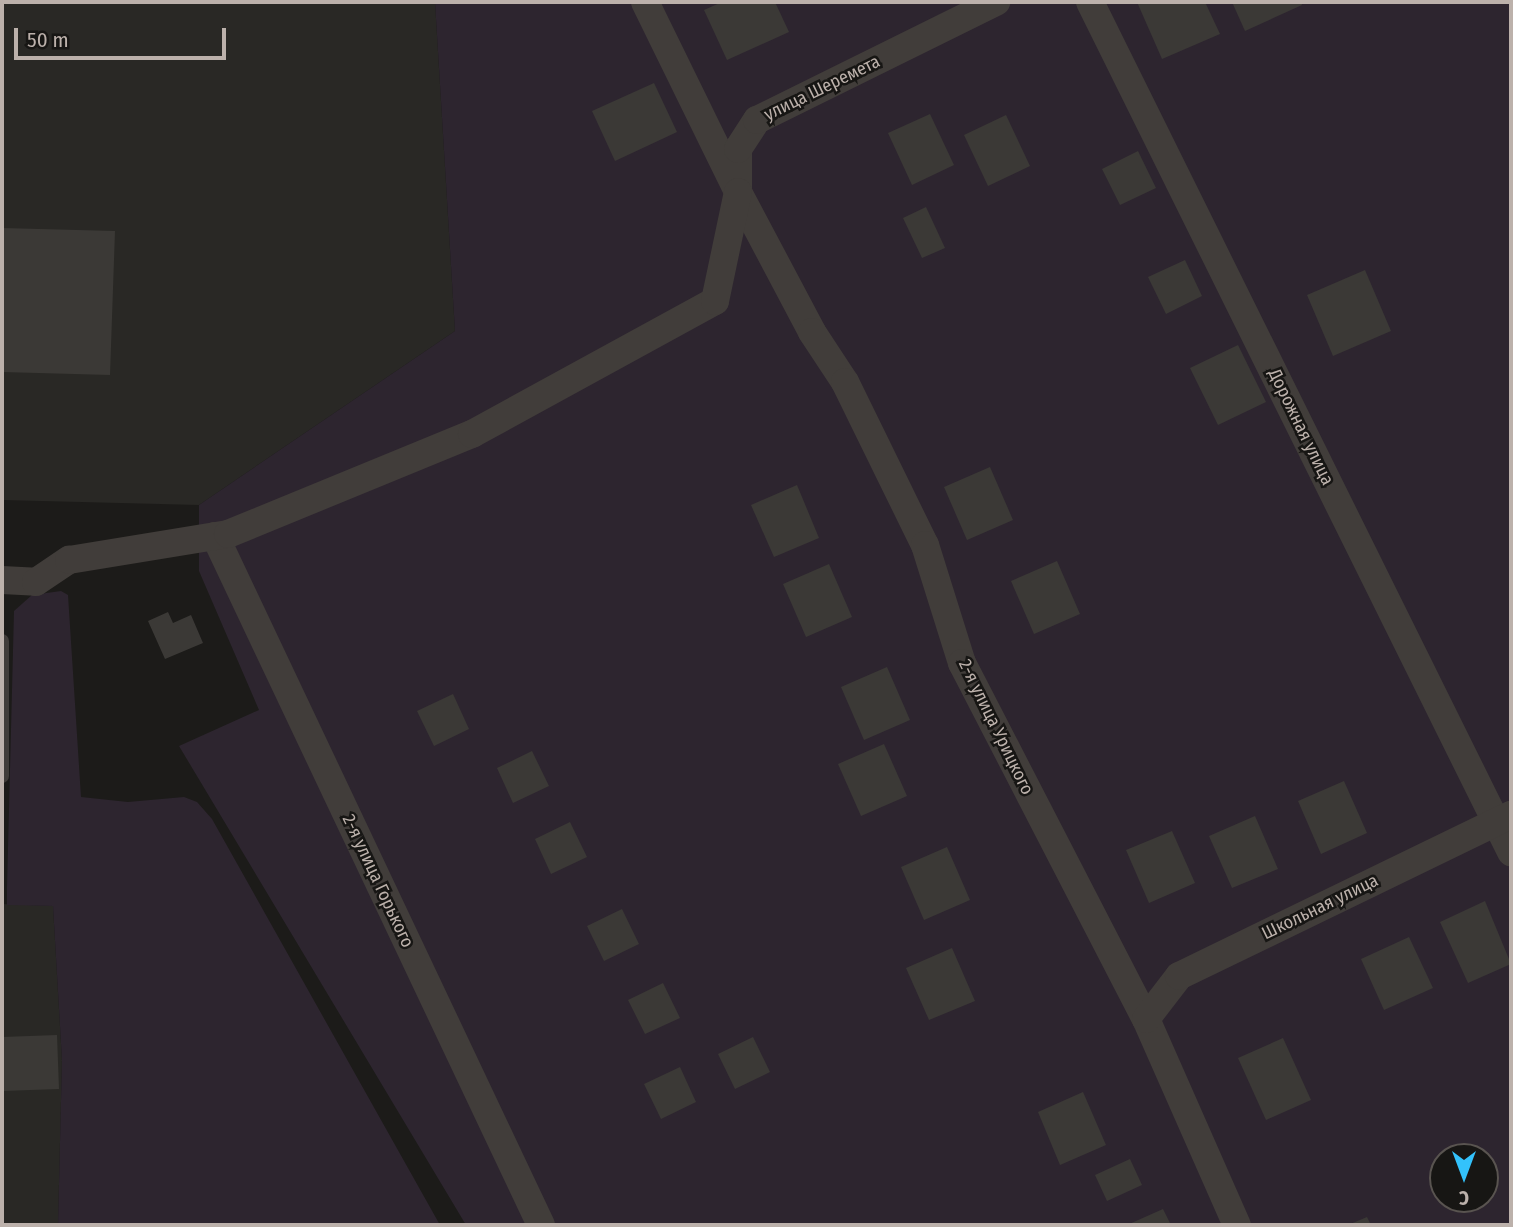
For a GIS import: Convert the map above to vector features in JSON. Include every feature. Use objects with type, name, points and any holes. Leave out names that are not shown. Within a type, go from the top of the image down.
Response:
[{"type":"street","points":[[645,2],[738,192]]},
{"type":"street","name":"улица Шеремета","points":[[2,580],[36,582],[69,560],[215,536],[472,434],[715,302],[738,192],[738,149],[757,120],[996,2]]},
{"type":"street","name":"Дорожная улица","points":[[1090,2],[1504,819],[1511,852]]},
{"type":"street","name":"2-я улица Урицкого","points":[[738,192],[812,332],[845,382],[925,545],[962,663],[1146,1020],[1237,1225]]},
{"type":"street","name":"2-я улица Горького","points":[[215,536],[541,1225]]},
{"type":"street","name":"Школьная улица","points":[[1146,1020],[1179,976],[1504,819]]},
{"type":"lane","points":[[2,641],[2,776]]},
{"type":"shaded area","points":[[2,2],[435,2],[455,331],[199,505],[2,500]]},
{"type":"shaded area","points":[[435,2],[1511,2],[1511,1225],[466,1225],[179,746],[259,710],[199,571],[199,505],[455,331]]},
{"type":"shaded area","points":[[61,591],[68,595],[81,797],[128,802],[184,797],[197,802],[212,819],[440,1225],[58,1225],[62,1060],[53,906],[7,905],[7,888],[14,611],[32,595]]},
{"type":"shaded area","points":[[2,904],[53,906],[62,1060],[58,1225],[2,1225]]},
{"type":"building","points":[[722,2],[775,2],[789,32],[727,60],[704,10]]},
{"type":"building","points":[[1137,2],[1205,2],[1220,34],[1162,59]]},
{"type":"building","points":[[1232,2],[1301,2],[1302,5],[1245,31]]},
{"type":"building","points":[[654,83],[677,132],[615,161],[592,111]]},
{"type":"building","points":[[930,114],[954,165],[912,185],[888,133]]},
{"type":"building","points":[[1006,115],[1030,166],[988,186],[964,135]]},
{"type":"building","points":[[1138,151],[1156,188],[1120,205],[1102,169]]},
{"type":"building","points":[[926,207],[945,248],[922,258],[903,218]]},
{"type":"building","points":[[2,228],[115,231],[110,375],[2,372]]},
{"type":"building","points":[[1185,260],[1202,296],[1166,314],[1148,277]]},
{"type":"building","points":[[1365,270],[1391,331],[1333,356],[1307,295]]},
{"type":"building","points":[[1238,345],[1266,402],[1218,425],[1190,368]]},
{"type":"building","points":[[990,467],[1013,520],[967,540],[944,487]]},
{"type":"building","points":[[797,485],[819,538],[774,557],[751,505]]},
{"type":"building","points":[[1057,561],[1080,614],[1034,634],[1011,581]]},
{"type":"building","points":[[829,564],[852,617],[806,637],[783,584]]},
{"type":"building","points":[[168,612],[173,623],[191,615],[203,643],[165,659],[148,621]]},
{"type":"building","points":[[887,667],[910,720],[864,740],[841,687]]},
{"type":"building","points":[[453,694],[469,729],[434,746],[417,711]]},
{"type":"building","points":[[884,744],[907,796],[861,816],[838,764]]},
{"type":"building","points":[[532,751],[549,786],[513,803],[497,768]]},
{"type":"building","points":[[1344,781],[1367,833],[1321,854],[1298,801]]},
{"type":"building","points":[[1255,816],[1278,869],[1232,888],[1209,836]]},
{"type":"building","points":[[570,822],[587,857],[551,874],[535,839]]},
{"type":"building","points":[[1172,831],[1195,883],[1149,903],[1126,850]]},
{"type":"building","points":[[947,847],[970,900],[924,920],[901,867]]},
{"type":"building","points":[[1485,901],[1511,964],[1468,983],[1440,922]]},
{"type":"building","points":[[622,909],[639,944],[604,961],[587,926]]},
{"type":"building","points":[[1409,937],[1433,988],[1384,1010],[1361,959]]},
{"type":"building","points":[[952,948],[975,1001],[929,1020],[906,968]]},
{"type":"building","points":[[663,983],[680,1018],[645,1034],[628,1000]]},
{"type":"building","points":[[57,1035],[59,1089],[2,1091],[2,1037]]},
{"type":"building","points":[[753,1037],[770,1072],[735,1089],[718,1054]]},
{"type":"building","points":[[1283,1038],[1311,1100],[1266,1120],[1238,1058]]},
{"type":"building","points":[[680,1067],[696,1102],[661,1119],[644,1084]]},
{"type":"building","points":[[1083,1092],[1106,1145],[1060,1165],[1038,1112]]},
{"type":"building","points":[[1130,1159],[1142,1185],[1107,1201],[1095,1175]]},
{"type":"building","points":[[1163,1209],[1171,1225],[1127,1225]]},
{"type":"building","points":[[1367,1217],[1371,1225],[1348,1225]]}]
